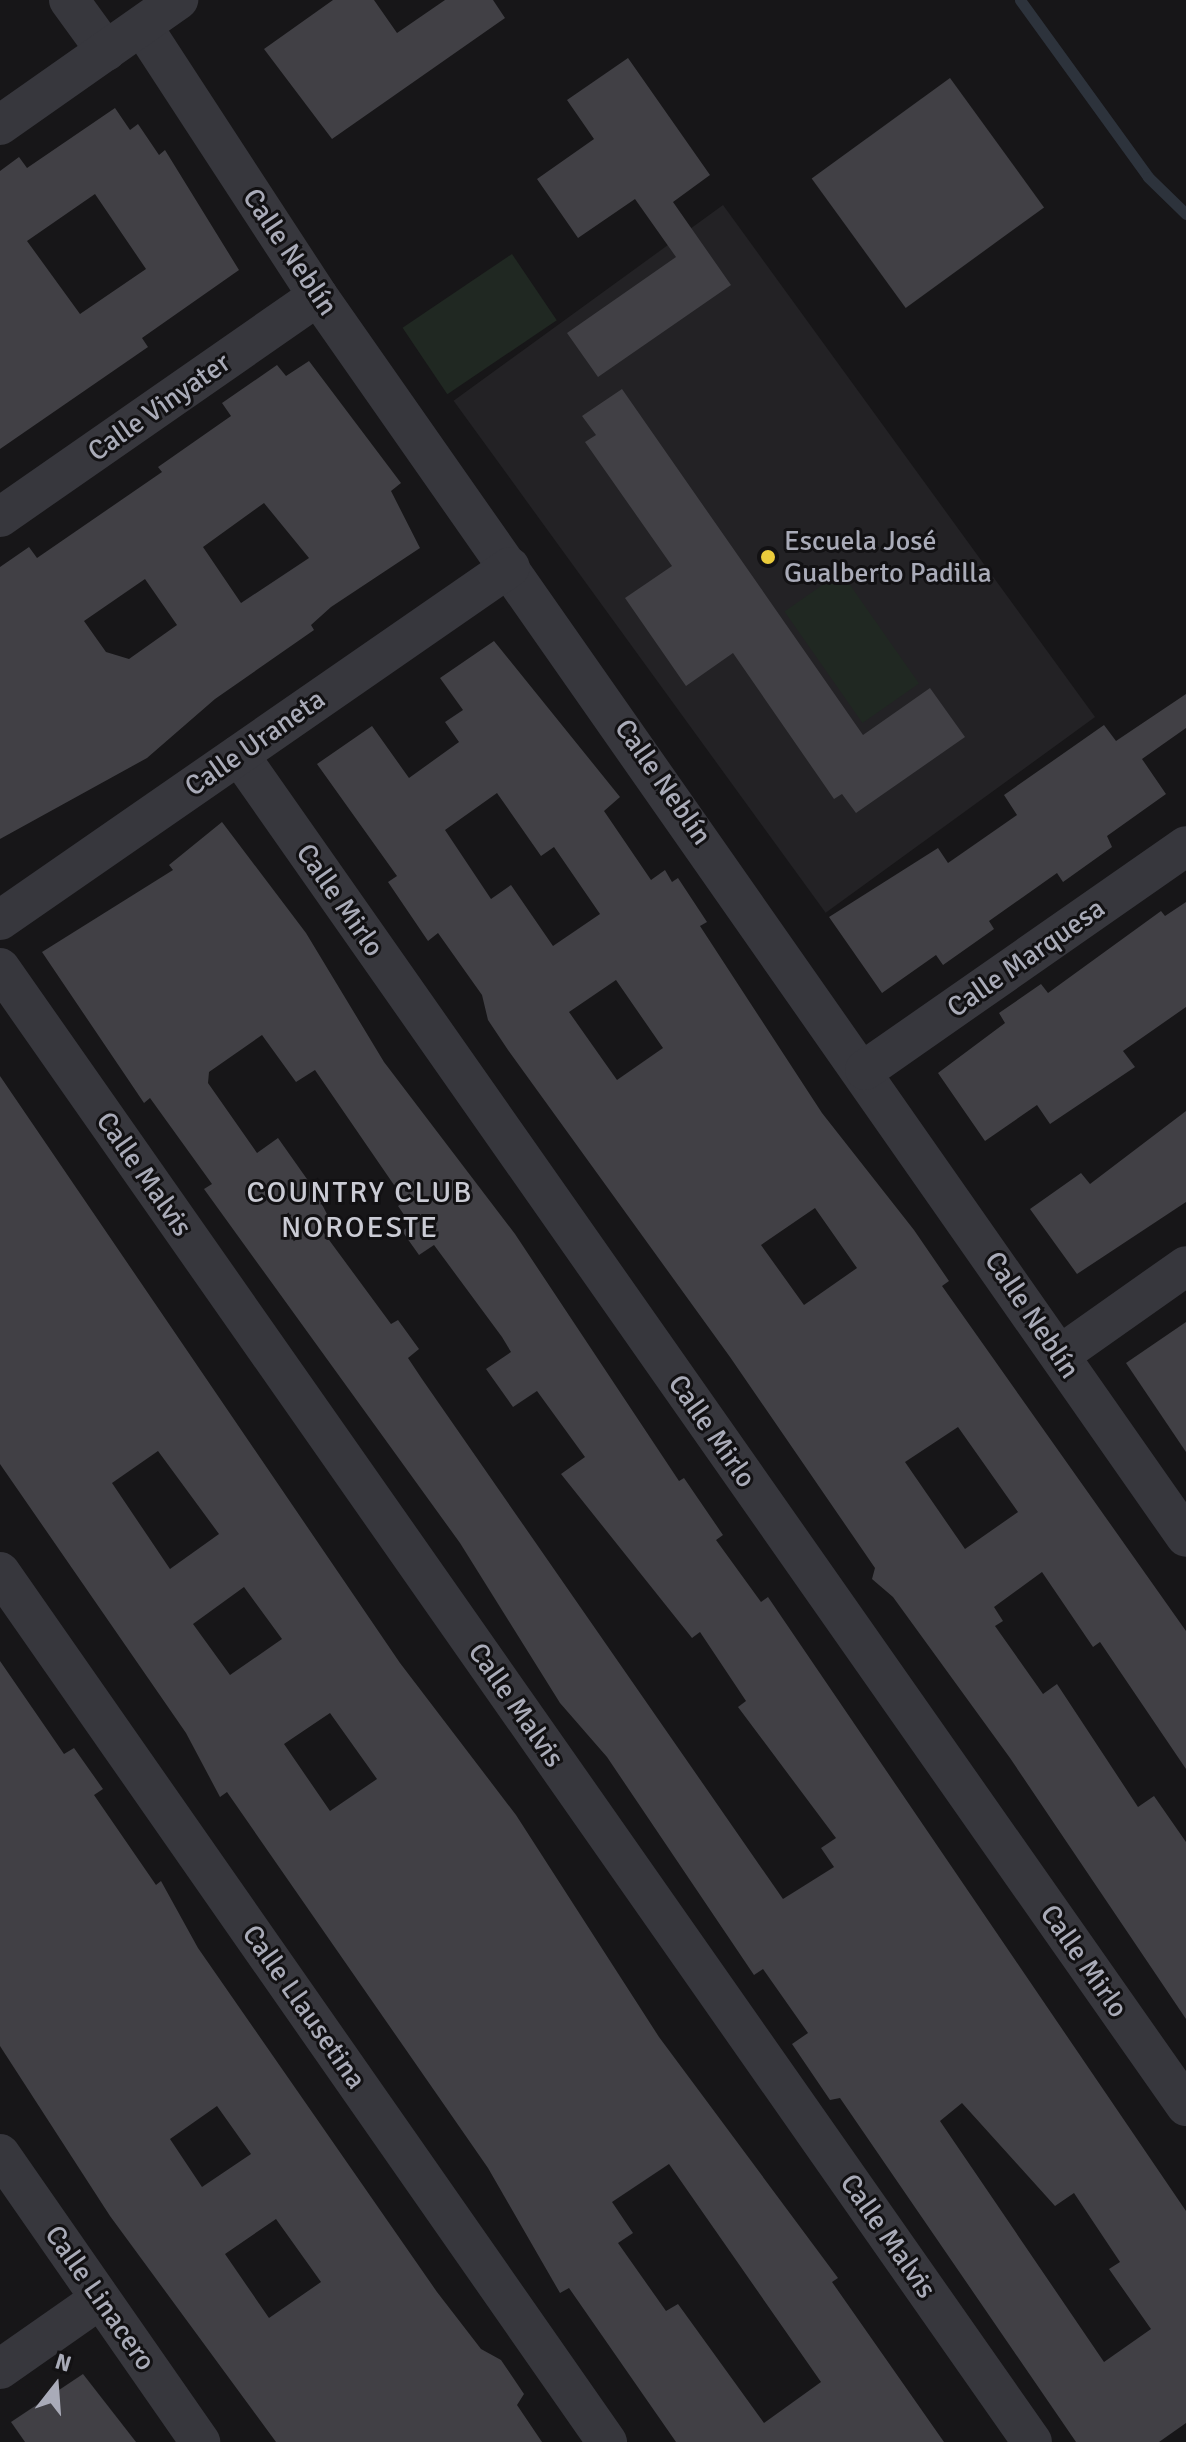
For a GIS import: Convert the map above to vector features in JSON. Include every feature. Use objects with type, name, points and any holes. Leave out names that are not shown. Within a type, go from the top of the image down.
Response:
[{"type":"street","points":[[69,0],[106,51]]},
{"type":"street","points":[[0,125],[178,0]]},
{"type":"street","name":"Calle Neblín","points":[[142,26],[318,296],[865,1070],[1186,1537]]},
{"type":"street","name":"Calle Vinyater","points":[[0,517],[318,296]]},
{"type":"street","name":"Calle Uraneta","points":[[0,920],[510,567]]},
{"type":"street","name":"Calle Mirlo","points":[[239,755],[1186,2106]]},
{"type":"street","name":"Calle Marquesa","points":[[865,1070],[1186,846]]},
{"type":"street","name":"Calle Malvis","points":[[0,968],[1032,2442]]},
{"type":"street","points":[[1060,1355],[1186,1266]]},
{"type":"street","name":"Calle Llausetina","points":[[0,1572],[607,2442]]},
{"type":"street","name":"Calle Linacero","points":[[0,2154],[200,2442]]},
{"type":"street","points":[[0,2369],[100,2299]]},
{"type":"shaded area","name":"Escuela José Gualberto Padilla","points":[[723,205],[1095,717],[826,913],[454,401]]},
{"type":"shaded area","points":[[512,254],[557,320],[447,394],[403,328]]},
{"type":"shaded area","points":[[841,572],[919,683],[862,723],[784,612]]},
{"type":"building","points":[[333,0],[374,0],[397,33],[445,0],[493,0],[505,18],[332,139],[264,49]]},
{"type":"building","points":[[628,58],[710,175],[673,202],[731,285],[598,377],[567,333],[676,257],[635,199],[578,238],[537,179],[594,139],[567,100]]},
{"type":"building","points":[[950,78],[1044,207],[906,308],[812,179]]},
{"type":"building","points":[[115,108],[130,130],[138,124],[159,155],[165,150],[239,270],[142,338],[148,347],[0,449],[0,171],[19,157],[27,168]],"holes":[[[95,194],[146,269],[80,314],[27,241]]]},
{"type":"building","points":[[309,361],[401,483],[391,491],[420,548],[331,607],[311,625],[314,630],[215,699],[147,758],[0,839],[0,567],[29,547],[37,558],[162,472],[158,467],[231,416],[222,403],[277,365],[286,376]],"holes":[[[264,503],[309,558],[241,603],[203,547]],[[145,579],[177,625],[129,659],[106,652],[84,621]]]},
{"type":"building","points":[[622,389],[863,735],[930,688],[965,737],[856,813],[842,794],[834,799],[733,653],[686,686],[625,598],[672,566],[585,442],[596,435],[582,416]]},
{"type":"building","points":[[494,641],[620,797],[604,811],[651,880],[665,870],[672,882],[678,878],[707,922],[700,926],[822,1113],[914,1230],[949,1281],[942,1286],[1186,1631],[1186,1769],[1100,1642],[1093,1647],[1042,1572],[994,1607],[1003,1621],[995,1626],[1043,1694],[1057,1684],[1138,1807],[1154,1796],[1186,1842],[1186,2019],[1010,1758],[893,1597],[872,1579],[875,1568],[730,1357],[508,1050],[488,1020],[482,995],[438,933],[428,941],[388,882],[397,876],[317,764],[372,726],[409,778],[459,742],[445,722],[463,710],[440,678]],"holes":[[[497,793],[541,856],[554,847],[600,914],[553,946],[511,885],[491,899],[445,830]],[[616,980],[663,1048],[617,1080],[569,1012]],[[815,1208],[857,1268],[804,1305],[761,1245]],[[958,1427],[1018,1512],[965,1549],[905,1462]]]},
{"type":"building","points":[[1186,694],[1186,728],[1142,759],[1166,794],[1107,836],[1112,847],[1063,882],[1057,873],[989,921],[994,929],[943,965],[936,955],[882,993],[829,917],[938,848],[948,863],[1017,815],[1004,795],[1104,725],[1116,741]]},
{"type":"building","points":[[222,822],[306,933],[384,1062],[515,1234],[679,1481],[684,1478],[723,1535],[716,1540],[761,1602],[768,1597],[1186,2211],[1186,2423],[1159,2442],[1076,2442],[840,2098],[830,2100],[792,2044],[808,2033],[763,1969],[754,1975],[607,1757],[560,1703],[460,1543],[204,1189],[212,1184],[150,1098],[144,1103],[42,952],[173,870],[169,865]],"holes":[[[262,1035],[296,1082],[315,1070],[405,1201],[398,1206],[411,1225],[402,1231],[419,1255],[434,1245],[502,1337],[511,1352],[486,1369],[513,1407],[537,1391],[585,1457],[561,1474],[692,1638],[700,1632],[746,1701],[738,1707],[836,1838],[821,1848],[834,1867],[783,1899],[408,1358],[419,1349],[398,1320],[391,1324],[318,1225],[329,1218],[314,1189],[278,1138],[257,1153],[208,1083],[209,1072]],[[962,2103],[1055,2206],[1074,2193],[1120,2262],[1109,2269],[1151,2329],[1104,2362],[940,2121]]]},
{"type":"building","points":[[1186,902],[1186,1007],[1123,1051],[1135,1067],[1050,1124],[1037,1105],[985,1141],[938,1073],[1005,1023],[999,1013],[1041,984],[1048,993],[1161,911],[1165,916]]},
{"type":"building","points":[[0,1076],[400,1663],[516,1815],[659,2037],[838,2278],[832,2282],[944,2442],[676,2442],[569,2288],[560,2293],[488,2168],[227,1792],[220,1797],[186,1733],[0,1464]],"holes":[[[158,1451],[219,1534],[170,1569],[112,1483]],[[244,1587],[282,1639],[230,1675],[193,1624]],[[330,1713],[377,1779],[330,1811],[284,1744]],[[669,2164],[821,2382],[764,2423],[678,2304],[666,2311],[618,2243],[633,2233],[612,2202]]]},
{"type":"building","points":[[1186,1111],[1186,1202],[1077,1274],[1030,1209],[1081,1173],[1090,1184]]},
{"type":"building","points":[[1186,1322],[1186,1452],[1126,1363]]},
{"type":"building","points":[[0,1661],[64,1754],[74,1748],[103,1789],[94,1795],[156,1885],[161,1881],[198,1948],[437,2292],[481,2349],[501,2360],[524,2394],[517,2405],[542,2442],[276,2442],[110,2216],[0,2046]],"holes":[[[217,2106],[251,2154],[202,2187],[170,2139]],[[276,2219],[321,2282],[269,2318],[225,2254]]]},
{"type":"building","points":[[83,2374],[136,2442],[25,2442],[11,2422]]},
{"type":"waterway","points":[[1020,0],[1148,177],[1186,214]]},
{"type":"place","name":"Escuela José Gualberto Padilla","points":[[768,557]]},
{"type":"district","name":"COUNTRY CLUB NOROESTE","points":[[360,1210]]}]
